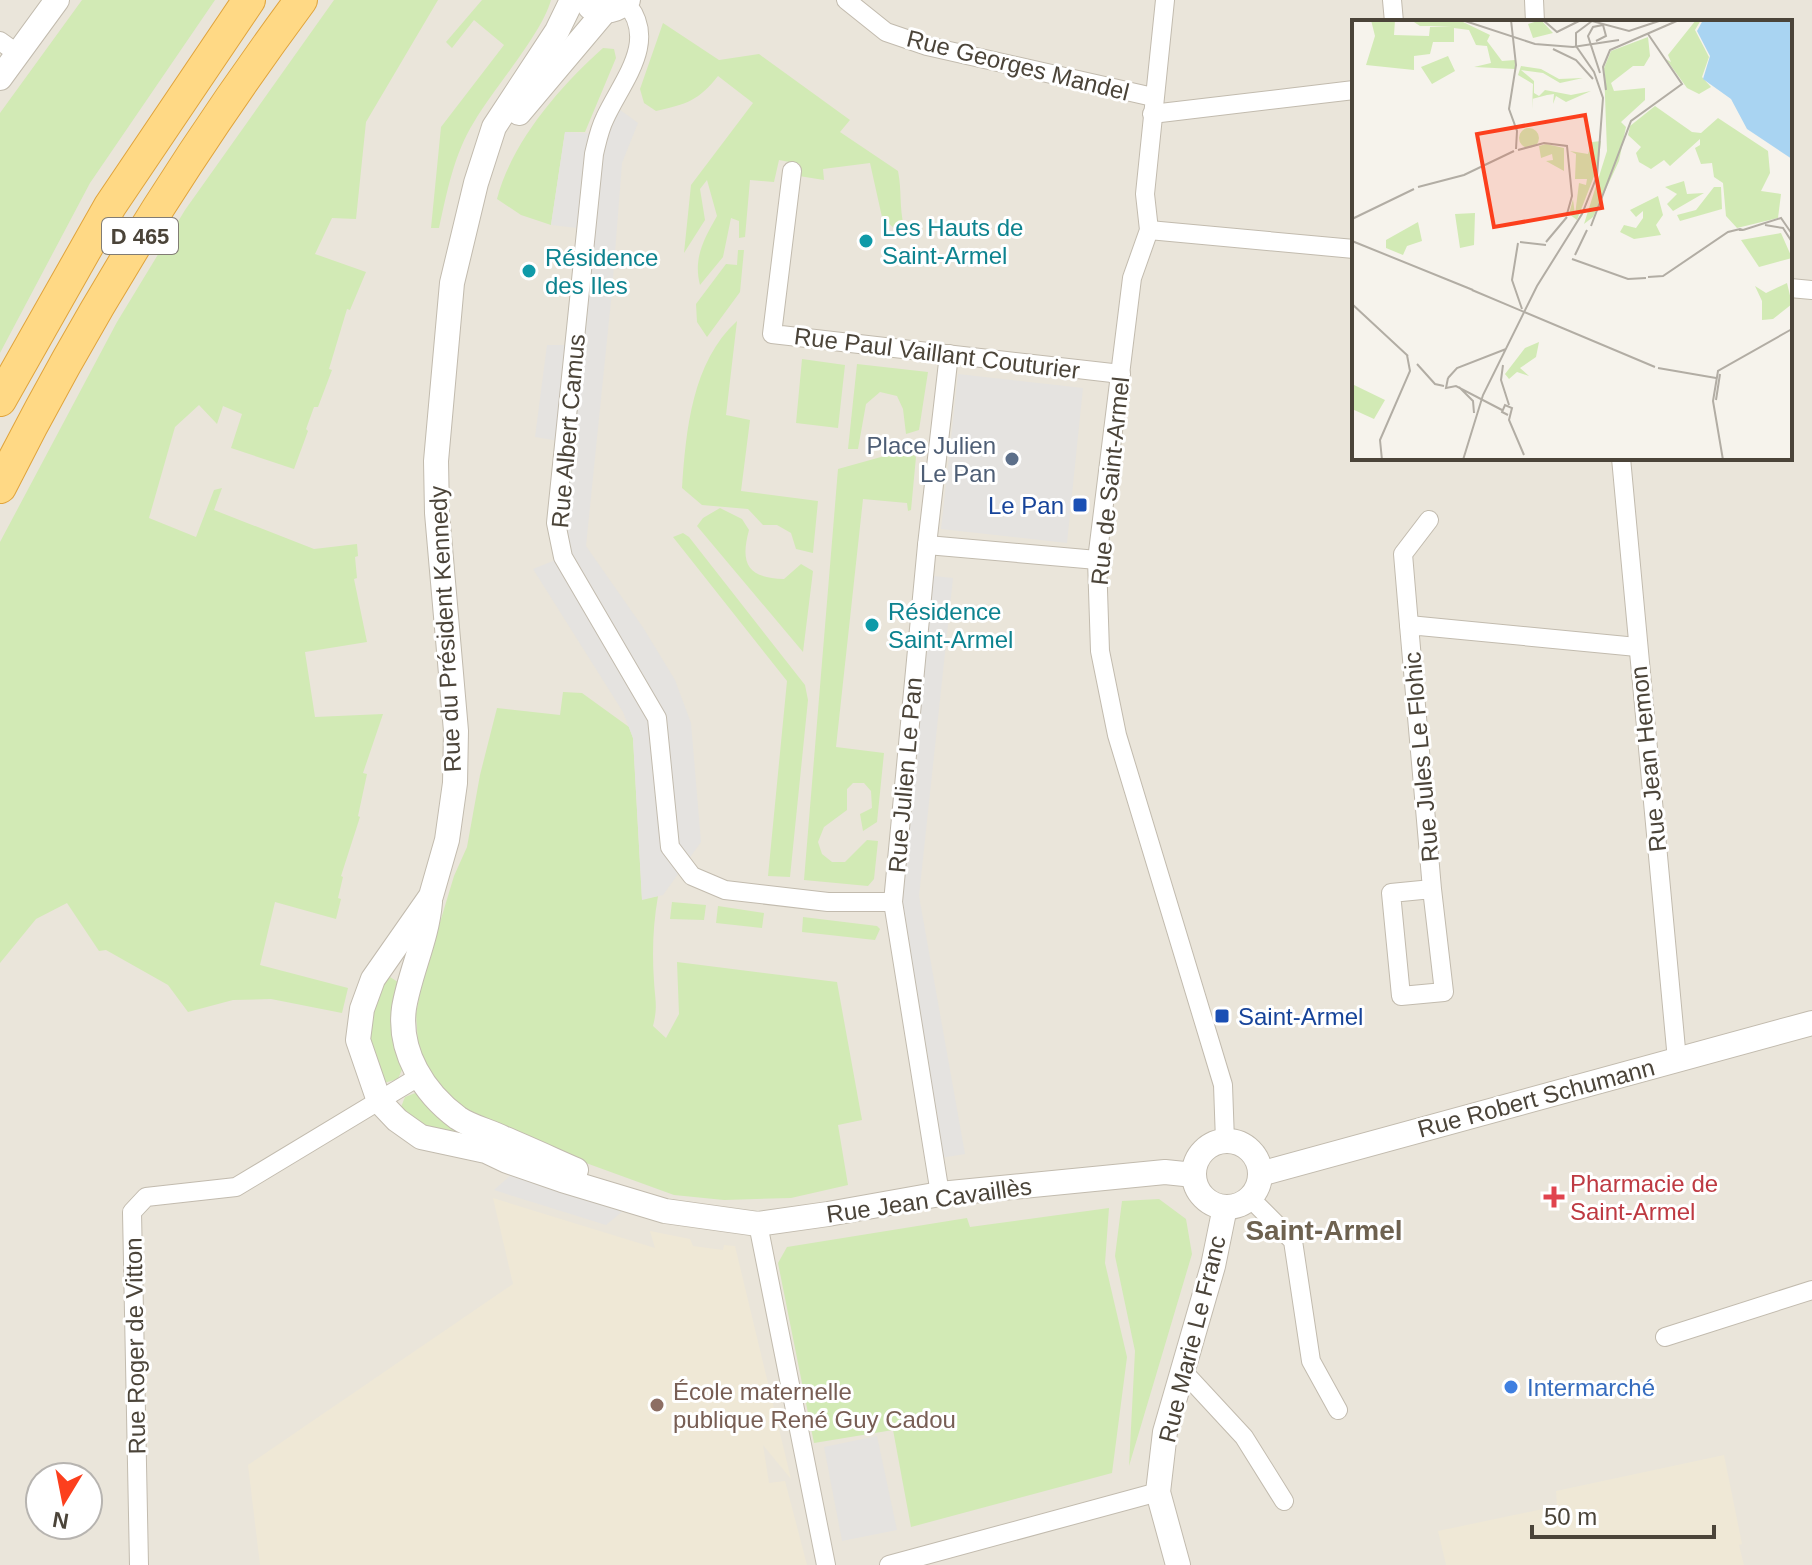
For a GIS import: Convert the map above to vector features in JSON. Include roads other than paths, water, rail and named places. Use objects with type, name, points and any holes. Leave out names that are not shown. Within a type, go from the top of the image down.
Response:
[{"type":"highway","name":"D 465","points":[[0,400],[110,206],[249,0]]},
{"type":"highway","name":"D 465","points":[[0,487],[85,328],[143,230],[301,0]]},
{"type":"street","points":[[0,78],[9,47],[57,0]]},
{"type":"street","name":"Rue du Président Kennedy","points":[[379,1101],[358,1040],[362,1009],[373,979],[431,896],[447,840],[455,783],[456,731],[437,513],[439,417],[452,283],[476,183],[494,127],[557,31],[572,0]]},
{"type":"street","points":[[582,0],[596,10],[620,5]]},
{"type":"street","name":"Rue Georges Mandel","points":[[846,0],[886,32],[927,46],[1152,106],[1352,90]]},
{"type":"street","name":"Rue de Saint-Armel","points":[[1165,0],[1145,194],[1149,230],[1132,278],[1097,560],[1100,651],[1117,735],[1223,1085],[1225,1141]]},
{"type":"street","points":[[1392,0],[1394,20]]},
{"type":"street","points":[[1534,0],[1535,20]]},
{"type":"street","name":"Rue du Président Kennedy","points":[[476,183],[506,128],[620,5]]},
{"type":"street","name":"Rue Albert Camus","points":[[620,5],[636,14],[639,47],[637,58],[605,117],[594,154],[556,523],[563,557],[657,718],[670,847],[692,876],[725,890],[828,902],[893,902]]},
{"type":"street","name":"Rue Paul Vaillant Couturier","points":[[792,171],[772,334],[1121,374]]},
{"type":"street","points":[[1149,230],[1352,249]]},
{"type":"street","points":[[1792,288],[1812,290]]},
{"type":"street","name":"Rue Julien Le Pan","points":[[940,1194],[893,902],[927,545],[949,354]]},
{"type":"street","name":"Rue Jean Hemon","points":[[1621,460],[1677,1060]]},
{"type":"street","name":"Rue Jules Le Flohic","points":[[1429,520],[1403,554],[1444,992],[1401,996],[1391,893],[1432,889]]},
{"type":"street","points":[[927,545],[1097,560]]},
{"type":"street","name":"Rue Jules Le Flohic","points":[[1409,625],[1637,647]]},
{"type":"street","name":"Rue Jean Cavaillès","points":[[431,896],[428,927],[409,984],[404,1037],[413,1066],[432,1095],[460,1119],[665,1211]]},
{"type":"street","name":"Rue Robert Schumann","points":[[1260,1174],[1812,1023]]},
{"type":"street","name":"Rue Roger de Vitton","points":[[139,1565],[132,1212],[146,1197],[236,1187],[420,1076]]},
{"type":"street","name":"Rue Jean Cavaillès","points":[[379,1101],[397,1120],[421,1137],[486,1151],[562,1180],[665,1211],[758,1224],[940,1194],[1165,1172],[1194,1175]]},
{"type":"street","points":[[1225,1141],[1238,1143],[1249,1150],[1257,1160],[1260,1174],[1258,1187],[1250,1198],[1239,1205],[1225,1207],[1207,1200],[1200,1193],[1194,1175],[1203,1152],[1216,1142],[1225,1141]]},
{"type":"street","points":[[1250,1198],[1293,1241],[1311,1361],[1338,1410]]},
{"type":"street","name":"Rue Marie Le Franc","points":[[1178,1565],[1158,1492],[1165,1432],[1213,1266],[1225,1207]]},
{"type":"street","points":[[758,1224],[826,1565]]},
{"type":"street","points":[[1665,1337],[1812,1290]]},
{"type":"street","points":[[1181,1369],[1244,1437],[1284,1501]]},
{"type":"street","points":[[889,1565],[1158,1492]]},
{"type":"place","name":"Les Hauts de Saint-Armel","points":[[866,241]]},
{"type":"place","name":"Résidence des Iles","points":[[529,271]]},
{"type":"place","name":"Place Julien Le Pan","points":[[1012,459]]},
{"type":"place","name":"Le Pan","points":[[1080,505]]},
{"type":"place","name":"Résidence Saint-Armel","points":[[872,625]]},
{"type":"place","name":"Saint-Armel","points":[[1222,1016]]},
{"type":"place","name":"Pharmacie de Saint-Armel","points":[[1554,1197]]},
{"type":"place","name":"Intermarché","points":[[1511,1387]]},
{"type":"place","name":"École maternelle publique René Guy Cadou","points":[[657,1405]]},
{"type":"district","name":"Saint-Armel","points":[[1324,1230]]}]
